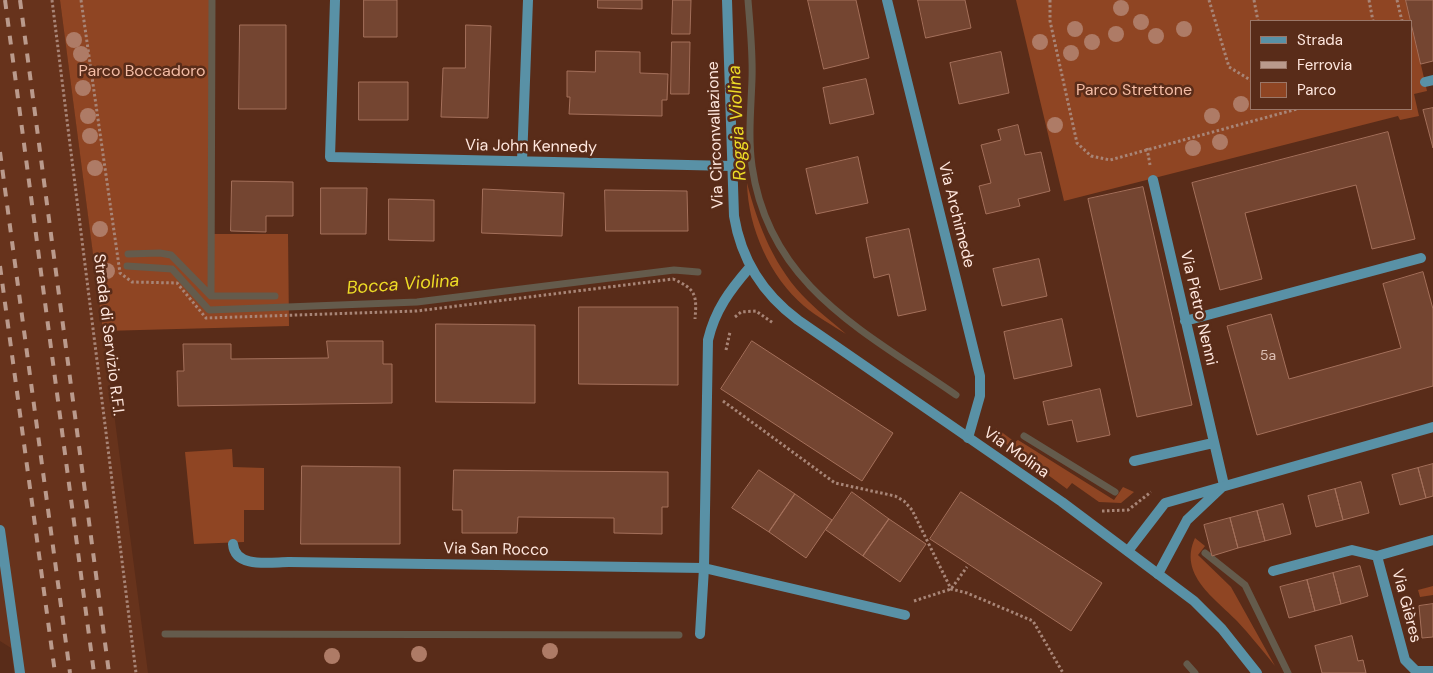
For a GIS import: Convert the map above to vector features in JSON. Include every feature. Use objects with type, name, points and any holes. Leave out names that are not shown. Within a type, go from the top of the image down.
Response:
[{"type":"street","name":"Via John Kennedy","points":[[335,0],[330,157],[732,166]]},
{"type":"street","points":[[522,161],[528,0]]},
{"type":"street","name":"Via Circonvallazione","points":[[727,0],[732,166],[736,225],[750,267]]},
{"type":"street","name":"Via Archimede","points":[[887,0],[980,376],[980,396],[968,438]]},
{"type":"street","name":"Via Pietro Nenni","points":[[1153,180],[1224,485]]},
{"type":"street","points":[[1186,321],[1420,258]]},
{"type":"street","points":[[700,634],[704,568],[707,349],[712,324],[723,300],[750,267]]},
{"type":"street","name":"Via Molina","points":[[750,267],[771,296],[790,314],[1128,551],[1194,600],[1222,629],[1258,673]]},
{"type":"street","points":[[1128,551],[1165,503],[1433,427]]},
{"type":"street","points":[[1134,461],[1213,443]]},
{"type":"street","points":[[1158,574],[1187,520],[1224,485]]},
{"type":"street","points":[[0,530],[20,673]]},
{"type":"street","name":"Via Gières","points":[[1273,571],[1352,550],[1378,556],[1433,540]]},
{"type":"street","name":"Via San Rocco","points":[[233,544],[236,555],[243,560],[704,568],[905,615]]},
{"type":"street","name":"Via Gières","points":[[1378,556],[1404,660],[1416,671],[1433,671]]},
{"type":"path","name":"Strada di Servizio R.F.I.","points":[[52,0],[136,673]]},
{"type":"path","points":[[81,0],[120,274],[132,282],[177,283],[206,318],[417,311],[673,279],[688,286],[697,299],[695,325]]},
{"type":"path","points":[[1050,0],[1050,21],[1077,143],[1091,156],[1110,160],[1287,110]]},
{"type":"path","points":[[1209,0],[1229,67],[1250,80]]},
{"type":"path","points":[[1254,0],[1258,20]]},
{"type":"path","points":[[1369,0],[1373,20]]},
{"type":"path","points":[[1397,0],[1402,20]]},
{"type":"path","points":[[706,388],[835,483],[895,496],[904,501],[912,510],[951,589]]},
{"type":"path","points":[[951,589],[966,567]]},
{"type":"path","points":[[905,615],[909,602],[951,589],[967,593],[1033,621],[1063,673]]},
{"type":"shaded area","points":[[0,0],[60,0],[148,673],[14,673],[11,648],[0,641]]},
{"type":"green space","name":"Parco Boccadoro","points":[[60,0],[214,0],[212,234],[288,234],[289,326],[103,331]]},
{"type":"green space","name":"Parco Strettone","points":[[1016,0],[1406,0],[1411,20],[1250,20],[1250,110],[1413,110],[1413,30],[1427,91],[1414,94],[1419,116],[1400,120],[1398,116],[1064,201]]},
{"type":"green space","points":[[747,183],[762,231],[786,275],[796,289],[817,310],[846,334],[804,306],[781,281],[771,266],[763,250],[752,217]]},
{"type":"green space","points":[[996,428],[1015,442],[1018,440],[1114,500],[1123,487],[1134,492],[1121,503],[1099,502],[1072,483],[1067,489],[1002,441]]},
{"type":"green space","points":[[232,449],[233,467],[264,468],[264,510],[244,510],[244,542],[194,544],[185,452]]},
{"type":"green space","points":[[1195,538],[1205,546],[1198,555],[1231,587],[1275,666],[1242,626],[1201,585],[1191,563],[1191,551]]},
{"type":"green space","points":[[1433,586],[1433,595],[1420,597],[1418,590]]},
{"type":"building","points":[[364,0],[397,0],[397,37],[364,37]]},
{"type":"building","points":[[598,0],[642,0],[642,9],[598,8]]},
{"type":"building","points":[[673,0],[691,0],[690,34],[672,34]]},
{"type":"building","points":[[808,0],[856,0],[869,58],[824,69]]},
{"type":"building","points":[[918,0],[965,0],[971,28],[926,38]]},
{"type":"building","points":[[1406,0],[1433,0],[1433,61],[1421,64],[1413,30],[1413,20],[1411,20]]},
{"type":"building","points":[[240,25],[286,25],[286,109],[239,109]]},
{"type":"building","points":[[466,25],[491,26],[488,118],[441,117],[443,68],[465,68]]},
{"type":"building","points":[[672,42],[690,42],[689,94],[671,94]]},
{"type":"building","points":[[596,51],[640,52],[640,73],[668,74],[667,100],[662,100],[662,116],[569,114],[570,97],[567,97],[567,71],[595,72]]},
{"type":"building","points":[[1001,52],[1009,93],[959,104],[950,63]]},
{"type":"building","points":[[866,79],[874,114],[830,124],[823,88]]},
{"type":"building","points":[[359,82],[408,82],[408,120],[359,120]]},
{"type":"building","points":[[1433,108],[1433,148],[1423,110]]},
{"type":"building","points":[[1018,125],[1025,155],[1041,152],[1050,191],[1018,199],[1020,206],[986,214],[979,186],[991,183],[981,145],[1001,140],[998,130]]},
{"type":"building","points":[[1388,132],[1415,239],[1372,249],[1356,185],[1245,213],[1262,279],[1220,290],[1192,183]]},
{"type":"building","points":[[858,157],[868,203],[816,214],[806,169]]},
{"type":"building","points":[[232,181],[293,182],[293,216],[266,216],[266,232],[231,231]]},
{"type":"building","points":[[1143,187],[1192,405],[1137,417],[1088,199]]},
{"type":"building","points":[[321,188],[367,188],[366,234],[321,234]]},
{"type":"building","points":[[483,189],[564,193],[562,236],[482,233]]},
{"type":"building","points":[[605,190],[687,191],[688,231],[606,231]]},
{"type":"building","points":[[389,199],[434,200],[434,241],[389,240]]},
{"type":"building","points":[[909,229],[926,310],[898,316],[889,274],[874,278],[866,238]]},
{"type":"building","points":[[1039,259],[1047,296],[1002,306],[993,269]]},
{"type":"building","points":[[1423,272],[1433,309],[1433,386],[1257,435],[1227,326],[1271,314],[1289,379],[1401,348],[1383,284]]},
{"type":"building","points":[[579,307],[678,307],[678,385],[579,384]]},
{"type":"building","points":[[1062,319],[1072,366],[1014,379],[1004,332]]},
{"type":"building","points":[[436,324],[535,325],[535,403],[436,402]]},
{"type":"building","points":[[327,341],[383,341],[383,364],[392,364],[392,403],[178,406],[177,371],[184,371],[183,344],[231,344],[231,359],[328,358]]},
{"type":"building","points":[[752,341],[893,433],[862,481],[721,389]]},
{"type":"building","points":[[1100,389],[1110,435],[1077,442],[1072,420],[1048,425],[1043,402]]},
{"type":"building","points":[[1433,464],[1433,496],[1426,498],[1418,468]]},
{"type":"building","points":[[302,466],[400,467],[400,544],[301,544]]},
{"type":"building","points":[[1418,468],[1426,498],[1400,505],[1392,475]]},
{"type":"building","points":[[454,470],[668,472],[668,507],[662,507],[662,534],[614,533],[614,518],[518,517],[517,533],[462,533],[462,510],[453,510]]},
{"type":"building","points":[[759,470],[795,494],[769,532],[732,508]]},
{"type":"building","points":[[1361,482],[1369,513],[1343,520],[1335,489]]},
{"type":"building","points":[[1335,489],[1343,520],[1316,527],[1308,496]]},
{"type":"building","points":[[852,492],[889,519],[863,556],[826,530]]},
{"type":"building","points":[[961,492],[1102,583],[1071,631],[930,539]]},
{"type":"building","points":[[795,494],[832,520],[806,558],[769,532]]},
{"type":"building","points":[[1283,504],[1291,534],[1265,541],[1257,511]]},
{"type":"building","points":[[1257,511],[1265,541],[1238,548],[1230,518]]},
{"type":"building","points":[[1230,518],[1238,548],[1212,556],[1204,525]]},
{"type":"building","points":[[889,519],[926,544],[900,582],[863,556]]},
{"type":"building","points":[[1360,566],[1368,596],[1341,604],[1333,573]]},
{"type":"building","points":[[1333,573],[1341,604],[1315,611],[1307,580]]},
{"type":"building","points":[[1307,580],[1315,611],[1289,618],[1280,587]]},
{"type":"building","points":[[1433,604],[1433,637],[1422,638],[1419,606]]},
{"type":"building","points":[[1352,636],[1358,661],[1363,660],[1366,673],[1322,673],[1315,646]]},
{"type":"waterway","points":[[211,296],[212,0]]},
{"type":"waterway","name":"Roggia Violina","points":[[748,0],[752,59],[750,134],[752,166],[762,208],[778,244],[800,275],[856,327],[956,395]]},
{"type":"waterway","points":[[128,254],[160,253],[171,255],[211,296],[275,296]]},
{"type":"waterway","name":"Bocca Violina","points":[[127,266],[172,269],[209,310],[417,302],[674,270],[698,272]]},
{"type":"waterway","name":"Roggia Violina","points":[[1024,436],[1115,492]]},
{"type":"waterway","name":"Roggia Violina","points":[[1205,553],[1245,585],[1288,673]]},
{"type":"waterway","points":[[165,634],[679,635]]},
{"type":"waterway","points":[[1187,664],[1195,673]]},
{"type":"railway","points":[[5,0],[94,673]]},
{"type":"railway","points":[[20,0],[109,673]]},
{"type":"railway","points":[[0,152],[70,673]]},
{"type":"railway","points":[[0,266],[55,673]]}]
